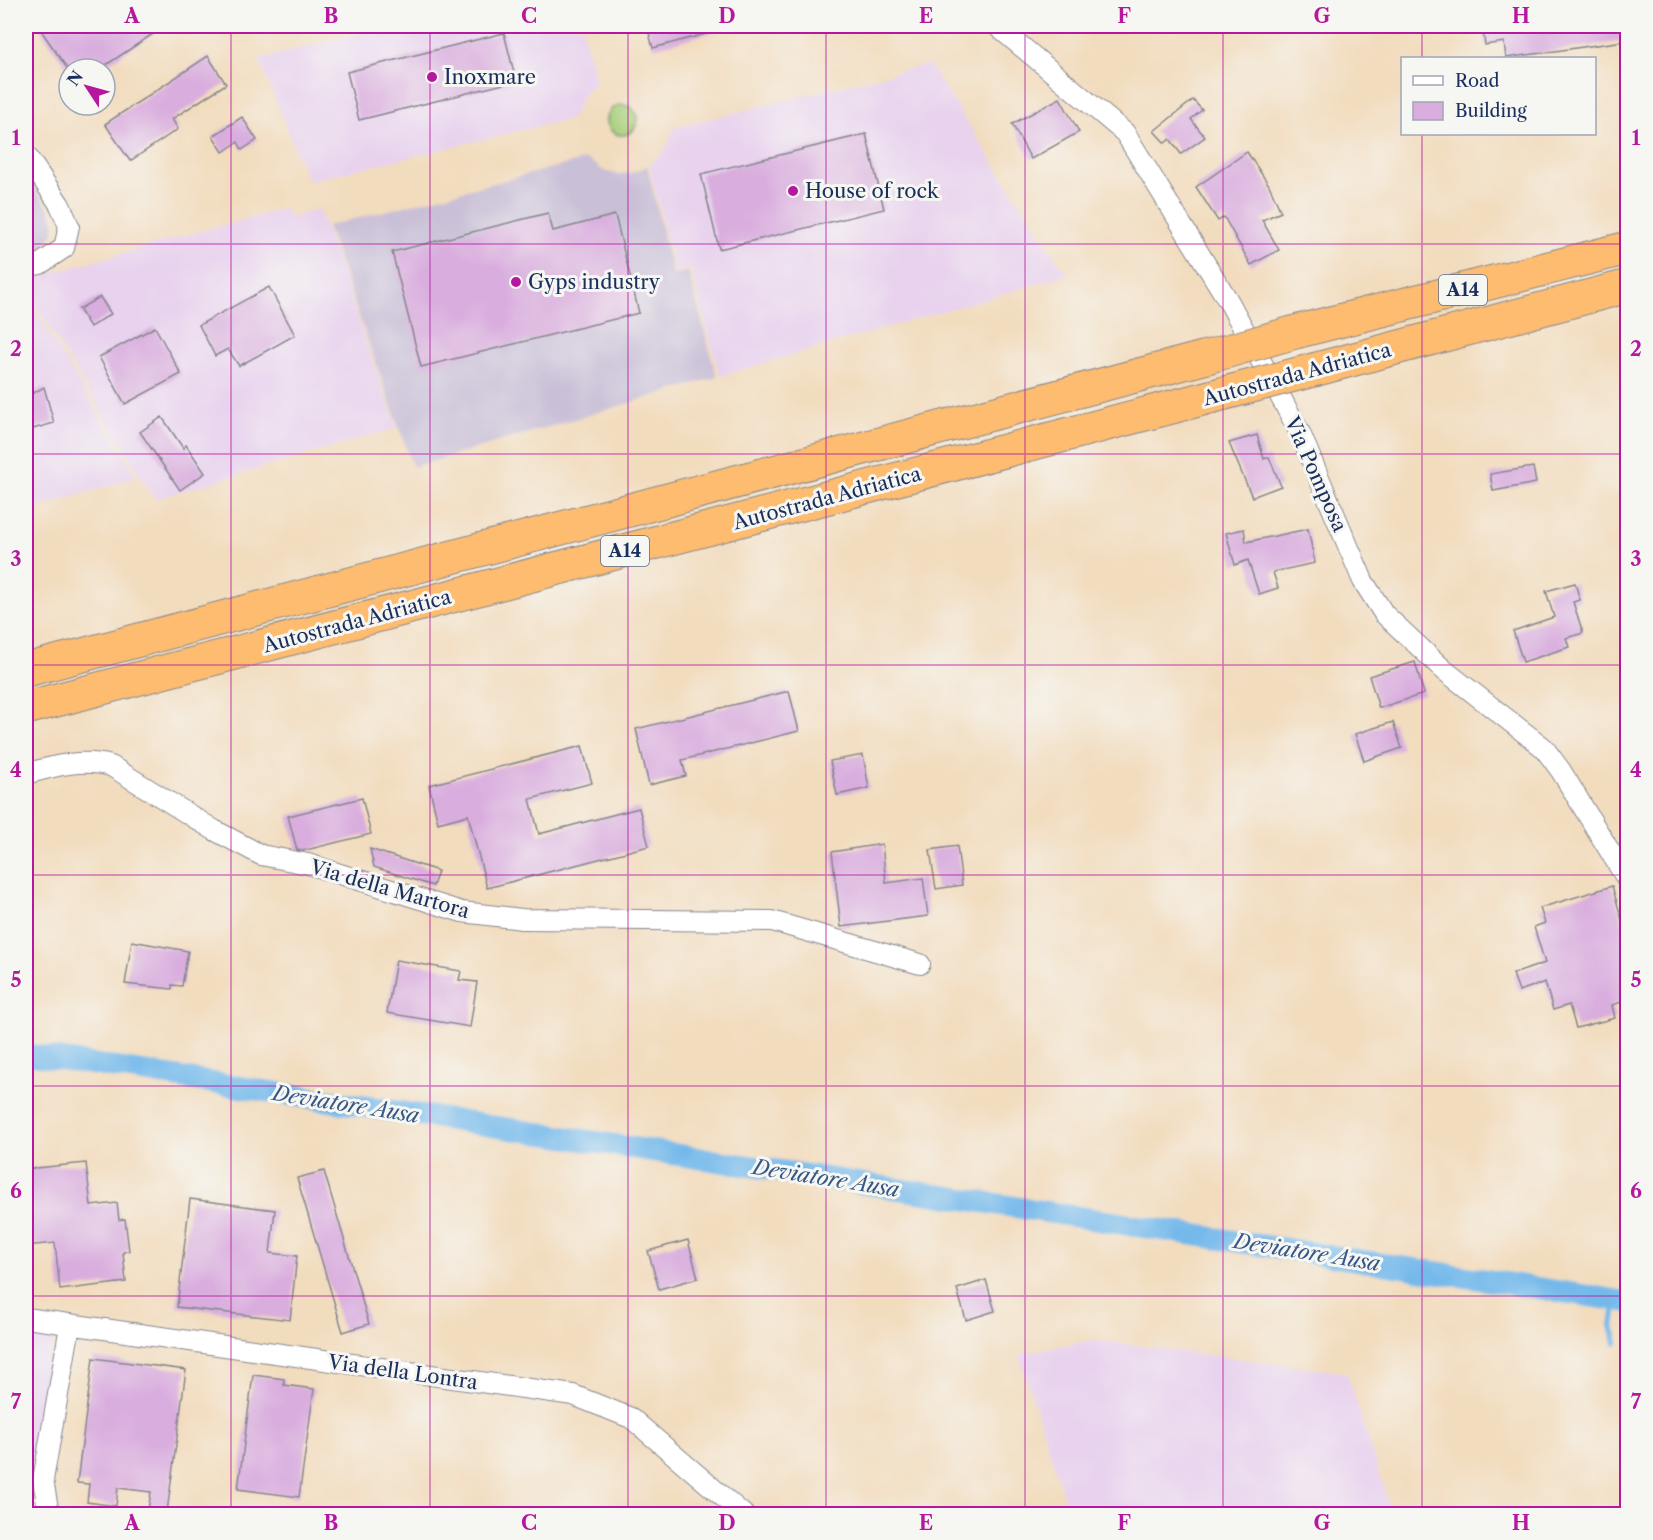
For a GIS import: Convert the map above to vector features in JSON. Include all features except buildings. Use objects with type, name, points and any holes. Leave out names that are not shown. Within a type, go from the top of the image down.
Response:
[{"type":"highway","name":"Autostrada Adriatica","points":[[26,670],[1299,332],[1628,248]]},
{"type":"highway","name":"Autostrada Adriatica","points":[[26,708],[1628,286]]},
{"type":"street","name":"Via Pomposa","points":[[997,26],[1125,133],[1229,302],[1300,433],[1363,581],[1384,614],[1444,670],[1544,748],[1561,771],[1628,881]]},
{"type":"street","points":[[26,155],[60,205],[69,226],[64,248],[40,264],[26,267]]},
{"type":"street","name":"Via della Martora","points":[[26,774],[53,766],[95,761],[111,766],[214,830],[261,855],[308,864],[462,912],[522,919],[772,921],[920,964]]},
{"type":"street","name":"Via della Lontra","points":[[26,1318],[573,1395],[631,1418],[743,1515]]},
{"type":"street","points":[[49,1515],[43,1480],[70,1326]]},
{"type":"shaded area","points":[[389,26],[582,26],[596,82],[584,92],[573,118],[308,181],[259,59]]},
{"type":"shaded area","points":[[929,64],[1067,275],[720,376],[691,269],[675,272],[649,166],[667,147],[673,128]]},
{"type":"shaded area","points":[[587,159],[604,171],[617,174],[631,173],[647,166],[673,275],[688,271],[717,377],[413,467],[327,226]]},
{"type":"shaded area","points":[[26,175],[50,210],[55,224],[54,232],[44,246],[26,254]]},
{"type":"shaded area","points":[[286,208],[289,218],[319,209],[397,428],[155,499],[26,290],[26,280]]},
{"type":"shaded area","points":[[26,296],[137,477],[26,511]]},
{"type":"shaded area","points":[[26,1330],[54,1335],[28,1484],[26,1484]]},
{"type":"shaded area","points":[[1093,1340],[1347,1373],[1392,1514],[1069,1514],[1019,1354]]},
{"type":"green space","points":[[622,105],[628,106],[636,114],[636,126],[628,134],[622,135],[616,134],[608,126],[607,120],[608,114],[616,106]]},
{"type":"waterway","name":"Deviatore Ausa","points":[[26,1054],[1628,1302]]},
{"type":"waterway","points":[[1616,1300],[1612,1325],[1616,1343]]},
{"type":"place","name":"Inoxmare","points":[[432,77]]},
{"type":"place","name":"House of rock","points":[[793,191]]},
{"type":"place","name":"Gyps industry","points":[[516,282]]}]
